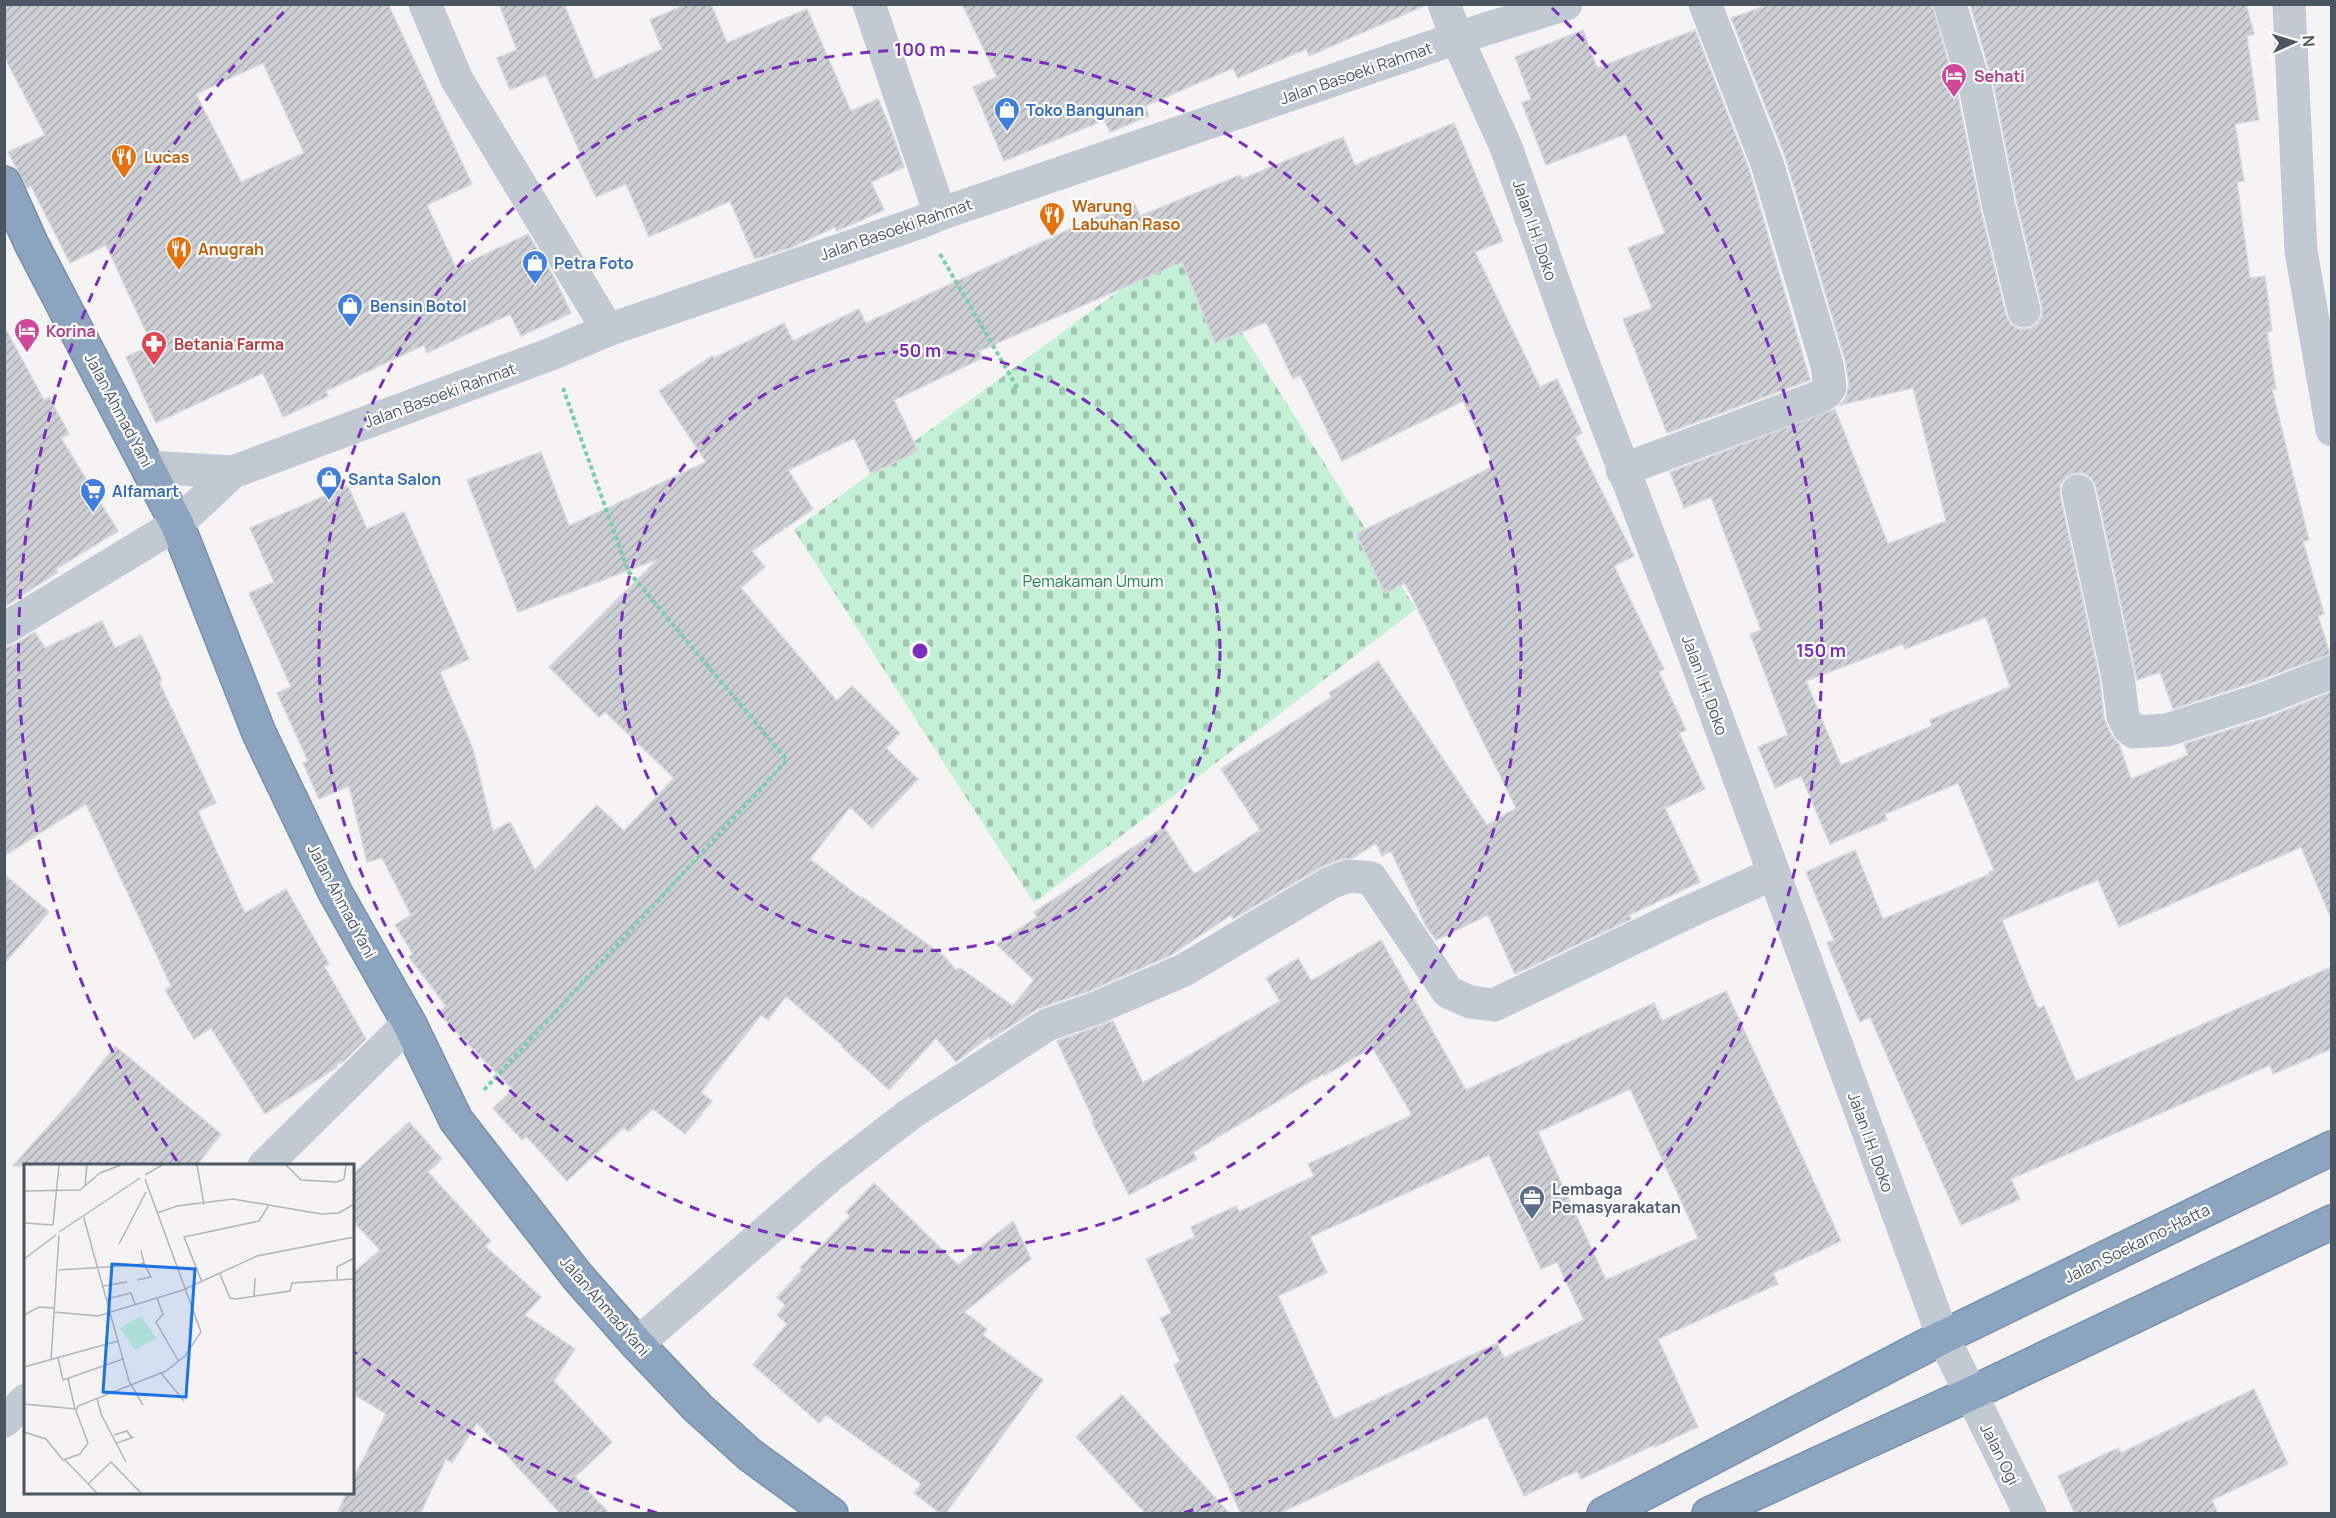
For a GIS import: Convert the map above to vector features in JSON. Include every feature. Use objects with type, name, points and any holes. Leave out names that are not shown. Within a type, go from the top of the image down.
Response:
[{"type":"highway","name":"Jalan Ahmad Yani","points":[[4,183],[31,243],[177,524],[259,733],[335,892],[409,1023],[456,1120],[577,1276],[637,1344],[698,1408],[750,1455],[831,1514]]},
{"type":"highway","name":"Jalan Soekarno-Hatta","points":[[1604,1514],[1943,1337],[2331,1149]]},
{"type":"highway","points":[[1708,1514],[1970,1394],[2331,1222]]},
{"type":"street","points":[[425,4],[457,81],[608,330]]},
{"type":"street","points":[[869,4],[931,218]]},
{"type":"street","name":"Jalan I.H. Doko","points":[[1444,4],[1506,147],[1622,470],[1695,657],[1943,1337]]},
{"type":"street","name":"Jalan Basoeki Rahmat","points":[[233,472],[551,354],[608,330],[1457,38],[1566,4]]},
{"type":"street","points":[[1622,470],[1816,398],[1826,393],[1830,387],[1827,365],[1767,163],[1705,4]]},
{"type":"street","points":[[1950,4],[1976,91],[1998,203],[2024,311]]},
{"type":"street","points":[[2289,4],[2301,251],[2331,430]]},
{"type":"street","points":[[148,467],[233,472]]},
{"type":"street","points":[[4,629],[177,524],[233,472]]},
{"type":"street","points":[[2078,491],[2118,677],[2123,716],[2129,728],[2134,732],[2168,730],[2263,699],[2331,672]]},
{"type":"street","points":[[637,1344],[830,1176],[910,1114],[1047,1025],[1096,1008],[1184,970],[1330,883],[1348,876],[1371,878],[1448,992],[1470,1002],[1494,1005],[1773,874]]},
{"type":"street","points":[[266,1164],[409,1023]]},
{"type":"street","points":[[1943,1337],[1970,1394]]},
{"type":"street","name":"Jalan Ogi","points":[[1970,1394],[2030,1514]]},
{"type":"street","points":[[4,1421],[24,1402]]},
{"type":"path","points":[[931,218],[1018,388]]},
{"type":"path","points":[[456,1120],[787,760],[628,571],[551,354]]},
{"type":"green space","name":"Pemakaman Umum","points":[[1185,242],[1416,609],[1034,903],[794,530]]},
{"type":"building","points":[[4,4],[388,4],[472,184],[427,205],[456,268],[528,234],[553,275],[571,313],[521,336],[510,314],[427,353],[424,345],[326,391],[328,396],[283,417],[263,373],[156,423],[126,357],[152,345],[106,245],[70,263],[31,186],[27,188],[8,152],[45,135],[4,56]],"holes":[[[263,63],[304,153],[241,182],[196,94]]]},
{"type":"building","points":[[499,4],[564,4],[595,79],[662,49],[650,20],[687,4],[711,4],[727,43],[807,9],[851,111],[878,99],[892,132],[904,167],[871,182],[884,210],[837,231],[835,227],[790,248],[755,259],[730,201],[649,237],[626,184],[596,197],[578,159],[582,157],[546,75],[510,90],[497,58],[517,50]]},
{"type":"building","points":[[962,4],[1426,5],[1309,56],[1306,49],[1238,78],[1233,68],[1145,106],[1149,116],[1110,132],[1104,120],[1004,161],[973,87],[997,77]]},
{"type":"building","points":[[1771,4],[1932,4],[1958,96],[1980,207],[2006,315],[2011,324],[2019,329],[2029,329],[2037,324],[2042,316],[2042,307],[2016,199],[1994,87],[1970,4],[2246,4],[2254,34],[2247,36],[2259,120],[2235,124],[2244,181],[2237,182],[2250,278],[2265,276],[2272,331],[2267,332],[2276,389],[2272,389],[2309,540],[2303,541],[2324,614],[2318,616],[2330,654],[2173,709],[2160,672],[2137,680],[2096,487],[2092,479],[2084,473],[2074,473],[2065,478],[2060,485],[2060,495],[2100,680],[2104,719],[2112,736],[2119,744],[2131,779],[2188,755],[2184,744],[2269,717],[2331,692],[2331,918],[2301,847],[2119,927],[2098,880],[2002,920],[2038,1009],[2044,1006],[2076,1081],[2331,967],[2331,1049],[2273,1074],[2270,1065],[2011,1179],[2020,1199],[1961,1225],[1870,1017],[1860,1022],[1827,943],[1834,940],[1806,872],[1855,850],[1883,919],[1990,874],[1989,872],[1994,870],[1958,783],[1885,814],[1887,820],[1830,844],[1801,776],[1775,788],[1758,747],[1788,735],[1750,634],[1761,630],[1711,497],[1684,508],[1670,472],[1835,409],[1888,544],[1946,521],[1913,388],[1840,405],[1846,397],[1849,385],[1845,360],[1785,156],[1731,18]],"holes":[[[1986,617],[2010,687],[1930,720],[1932,726],[1841,765],[1806,681],[1903,644],[1905,649]]]},
{"type":"building","points":[[1583,30],[1597,68],[1695,30],[1749,169],[1810,380],[1667,433],[1623,319],[1652,308],[1628,248],[1665,233],[1626,134],[1546,165],[1522,103],[1531,99],[1515,57]]},
{"type":"building","points":[[1454,123],[1503,241],[1475,252],[1540,387],[1557,379],[1582,433],[1575,437],[1634,556],[1614,566],[1664,669],[1659,672],[1686,730],[1679,733],[1705,789],[1665,808],[1700,882],[1629,915],[1631,919],[1515,974],[1488,915],[1436,940],[1426,926],[1391,851],[1382,856],[1376,843],[1353,858],[1341,859],[1321,867],[1233,919],[1231,915],[1171,955],[1089,991],[1037,1009],[991,1039],[989,1037],[956,1062],[936,1038],[889,1090],[786,996],[768,1020],[761,1015],[701,1092],[712,1101],[685,1134],[653,1109],[628,1132],[624,1127],[567,1181],[526,1136],[522,1140],[493,1108],[513,1090],[438,1013],[446,1006],[409,957],[413,954],[395,925],[411,915],[382,858],[367,862],[349,786],[319,799],[303,763],[308,761],[277,693],[291,687],[249,593],[274,582],[250,528],[348,486],[367,529],[404,512],[469,659],[440,672],[473,749],[493,831],[510,822],[535,870],[597,805],[624,831],[674,778],[605,712],[599,717],[549,667],[658,559],[518,612],[467,480],[541,452],[569,526],[706,462],[659,391],[712,356],[714,358],[784,323],[793,341],[859,309],[866,323],[1133,200],[1140,216],[1240,175],[1242,179],[1343,137],[1355,165]],"holes":[[[1182,262],[1215,343],[1266,322],[1293,379],[1300,375],[1342,461],[1463,401],[1494,466],[1356,534],[1385,593],[1405,583],[1516,808],[1487,825],[1378,661],[1329,693],[1332,697],[1221,769],[1260,830],[1194,874],[1164,827],[1034,912],[1037,917],[996,944],[1034,980],[1013,1006],[960,968],[956,970],[944,956],[810,859],[850,807],[872,828],[918,779],[886,748],[900,733],[852,686],[837,701],[741,588],[765,567],[752,551],[813,509],[788,470],[854,438],[871,474],[918,451],[894,400],[983,358],[979,351]]]},
{"type":"building","points":[[4,326],[44,400],[49,397],[69,434],[61,438],[118,531],[56,569],[58,572],[4,607]]},
{"type":"building","points":[[102,621],[115,648],[141,635],[162,680],[159,682],[216,803],[198,811],[245,913],[286,889],[329,964],[324,966],[366,1039],[344,1061],[336,1065],[337,1067],[265,1114],[211,1028],[194,1039],[165,990],[171,986],[86,804],[4,856],[4,648],[14,645],[35,632],[45,648]]},
{"type":"building","points":[[4,874],[49,912],[4,964]]},
{"type":"building","points":[[1381,940],[1466,1090],[1654,1003],[1662,1021],[1726,991],[1841,1241],[1773,1273],[1778,1284],[1658,1339],[1698,1427],[1581,1479],[1577,1471],[1524,1496],[1487,1416],[1278,1514],[1241,1514],[1174,1365],[1180,1362],[1160,1318],[1171,1313],[1146,1259],[1195,1237],[1191,1227],[1236,1206],[1239,1212],[1314,1176],[1308,1164],[1412,1115],[1372,1047],[1193,1152],[1197,1159],[1129,1195],[1092,1122],[1094,1121],[1057,1041],[1113,1021],[1143,1083],[1280,1001],[1266,978],[1298,958],[1311,981]],"holes":[[[1630,1089],[1698,1238],[1606,1280],[1538,1132]],[[1489,1155],[1541,1269],[1557,1262],[1584,1320],[1504,1358],[1497,1343],[1334,1419],[1278,1296],[1327,1273],[1310,1237]]]},
{"type":"building","points":[[115,1046],[221,1134],[198,1164],[24,1164],[24,1166],[13,1166],[79,1092]]},
{"type":"building","points":[[409,1122],[442,1159],[428,1172],[491,1241],[485,1246],[541,1297],[525,1315],[575,1349],[554,1381],[612,1442],[575,1477],[610,1514],[561,1514],[477,1423],[452,1463],[446,1459],[420,1514],[337,1514],[346,1494],[354,1494],[354,1477],[386,1414],[354,1394],[354,1272],[380,1250],[354,1222],[354,1173]]},
{"type":"building","points":[[874,1183],[958,1265],[1013,1221],[1031,1259],[964,1312],[987,1329],[983,1335],[1043,1380],[945,1514],[941,1514],[914,1493],[921,1484],[826,1415],[819,1423],[753,1365],[787,1324],[777,1315],[785,1305],[777,1297],[802,1270],[800,1268],[850,1216],[846,1212]]},
{"type":"building","points":[[2254,1389],[2288,1464],[2212,1500],[2218,1514],[2075,1514],[2058,1476],[2118,1448],[2121,1453]]},
{"type":"building","points":[[1122,1395],[1230,1514],[1146,1514],[1076,1437]]},
{"type":"place","name":"Sehati","points":[[1954,99]]},
{"type":"place","name":"Toko Bangunan","points":[[1007,133]]},
{"type":"place","name":"Lucas","points":[[124,180]]},
{"type":"place","name":"Warung Labuhan Raso","points":[[1052,238]]},
{"type":"place","name":"Anugrah","points":[[179,272]]},
{"type":"place","name":"Petra Foto","points":[[535,286]]},
{"type":"place","name":"Bensin Botol","points":[[350,329]]},
{"type":"place","name":"Korina","points":[[27,354]]},
{"type":"place","name":"Betania Farma","points":[[154,367]]},
{"type":"place","name":"Santa Salon","points":[[329,502]]},
{"type":"place","name":"Alfamart","points":[[93,514]]},
{"type":"place","name":"Lembaga Pemasyarakatan","points":[[1532,1221]]}]
